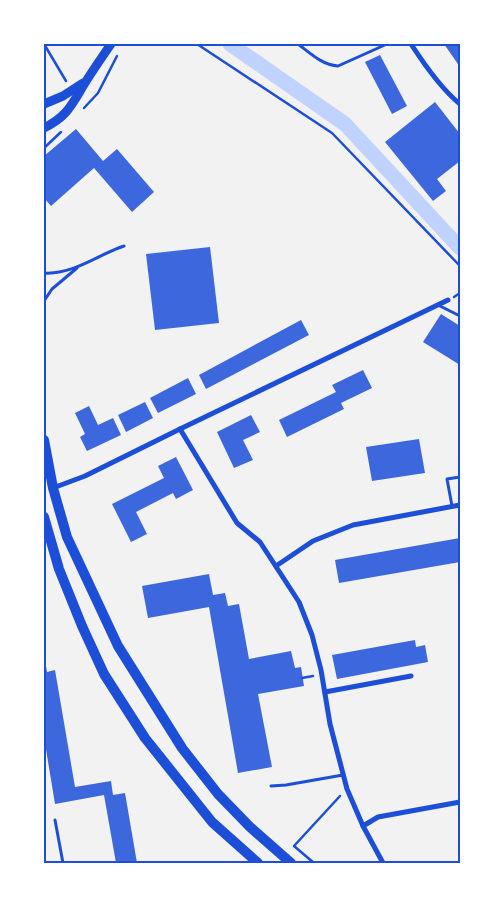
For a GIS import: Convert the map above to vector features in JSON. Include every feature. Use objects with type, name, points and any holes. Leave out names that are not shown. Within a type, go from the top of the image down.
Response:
[{"type":"main road","points":[[44,440],[48,490],[77,560],[118,646],[182,748],[218,794],[250,827],[292,863]]},
{"type":"main road","points":[[44,517],[59,569],[104,674],[145,738],[212,822],[258,863]]},
{"type":"street","points":[[44,136],[71,107],[111,44]]},
{"type":"street","points":[[411,44],[438,80],[460,104]]},
{"type":"street","points":[[44,109],[86,82]]},
{"type":"street","points":[[44,104],[63,96]]},
{"type":"street","points":[[44,128],[56,122]]},
{"type":"street","points":[[48,490],[85,476],[180,428],[448,300]]},
{"type":"street","points":[[180,428],[237,523],[260,542],[299,602],[312,635],[321,670],[330,724],[347,789],[363,826],[383,863]]},
{"type":"street","points":[[276,566],[313,541],[353,525],[460,505]]},
{"type":"street","points":[[325,692],[411,676]]},
{"type":"street","points":[[363,826],[378,817],[460,802]]},
{"type":"lane","points":[[298,44],[319,60],[331,66],[338,66],[387,44]]},
{"type":"lane","points":[[44,273],[54,274],[79,266],[124,246]]},
{"type":"lane","points":[[44,301],[52,289],[79,266]]},
{"type":"lane","points":[[438,305],[460,316]]},
{"type":"lane","points":[[452,506],[447,479],[460,476]]},
{"type":"lane","points":[[271,786],[343,775]]},
{"type":"lane","points":[[55,820],[63,863]]},
{"type":"path","points":[[44,44],[69,86]]},
{"type":"path","points":[[197,44],[332,133],[460,266]]},
{"type":"path","points":[[314,863],[294,846],[347,789]]},
{"type":"building","points":[[444,44],[460,44],[460,67]]},
{"type":"building","points":[[380,55],[407,106],[392,114],[365,62]]},
{"type":"building","points":[[435,102],[460,134],[460,161],[437,179],[446,191],[433,201],[385,142]]},
{"type":"building","points":[[76,129],[103,161],[117,149],[154,192],[132,212],[94,168],[51,206],[44,198],[44,156]]},
{"type":"building","points":[[210,247],[219,323],[155,330],[146,254]]},
{"type":"building","points":[[441,314],[460,326],[460,365],[423,342]]},
{"type":"building","points":[[301,320],[309,335],[206,389],[199,375]]},
{"type":"building","points":[[363,370],[372,388],[341,403],[344,409],[287,437],[279,420],[336,392],[332,385]]},
{"type":"building","points":[[188,378],[196,394],[158,413],[150,398]]},
{"type":"building","points":[[145,402],[153,418],[126,432],[118,415]]},
{"type":"building","points":[[89,406],[98,425],[113,418],[121,435],[87,451],[80,437],[85,434],[75,413]]},
{"type":"building","points":[[251,415],[260,432],[243,440],[253,460],[234,468],[217,432]]},
{"type":"building","points":[[419,439],[425,473],[372,481],[366,447]]},
{"type":"building","points":[[176,457],[193,490],[176,499],[173,493],[136,512],[147,534],[131,542],[112,504],[164,478],[158,466]]},
{"type":"building","points":[[460,538],[460,562],[339,583],[335,560]]},
{"type":"building","points":[[209,574],[213,595],[225,593],[228,606],[239,604],[249,659],[291,651],[295,668],[301,667],[304,686],[258,694],[272,767],[238,773],[209,607],[148,618],[142,586]]},
{"type":"building","points":[[415,640],[416,647],[425,645],[428,662],[337,679],[332,655]]},
{"type":"building","points":[[44,661],[47,672],[55,670],[75,787],[111,781],[113,795],[125,793],[137,863],[116,863],[104,795],[55,804],[44,737]]},
{"type":"waterway","points":[[230,44],[345,124],[460,248]]}]
